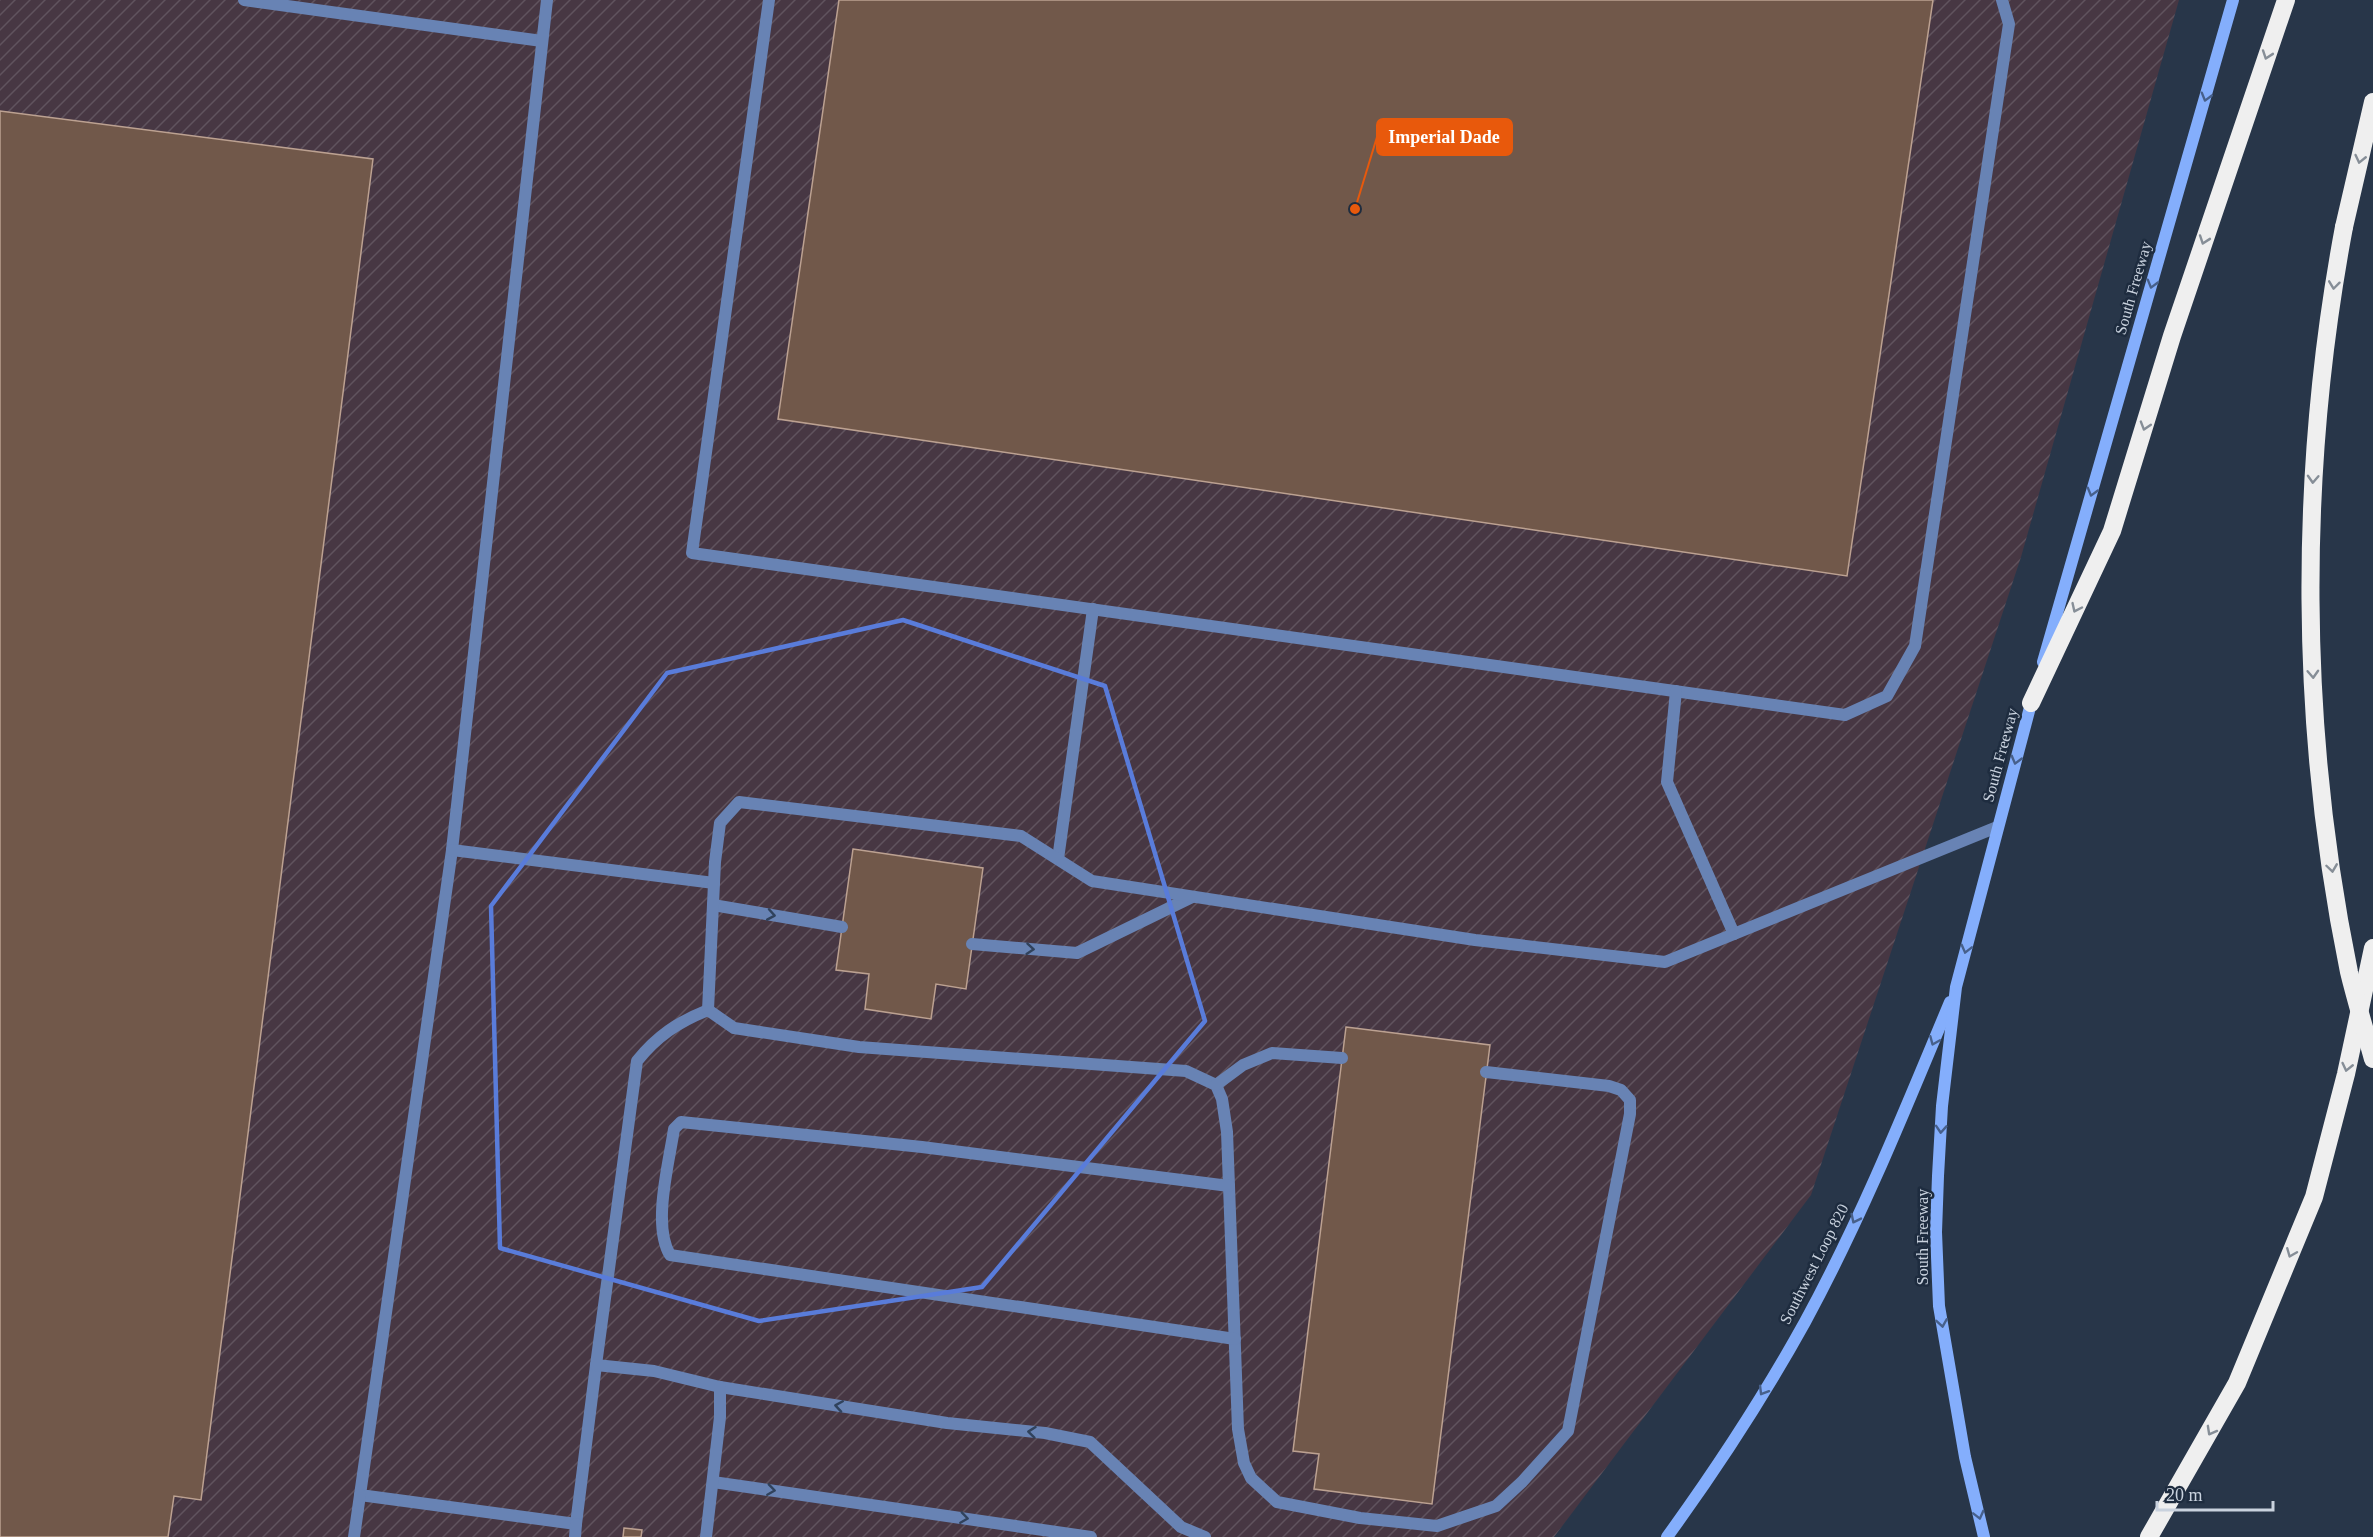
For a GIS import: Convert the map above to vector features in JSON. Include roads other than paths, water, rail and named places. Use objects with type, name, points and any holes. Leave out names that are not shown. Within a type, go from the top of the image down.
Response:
[{"type":"highway","points":[[2031,704],[2112,531],[2172,336],[2286,0]]},
{"type":"highway","points":[[2373,102],[2344,227],[2320,398],[2310,542],[2310,626],[2323,800],[2334,885],[2350,973],[2373,1059]]},
{"type":"highway","points":[[2150,1537],[2237,1383],[2314,1197],[2346,1074],[2373,948]]},
{"type":"main road","name":"South Freeway","points":[[1984,1537],[1965,1457],[1939,1306],[1936,1232],[1938,1176],[1942,1106],[1956,987],[2031,704],[2233,0]]},
{"type":"main road","name":"Southwest Loop 820","points":[[1667,1537],[1716,1469],[1805,1322],[1875,1180],[1956,987]]},
{"type":"lane","points":[[244,0],[542,41]]},
{"type":"lane","points":[[354,1537],[452,850],[547,0]]},
{"type":"lane","points":[[769,0],[692,553],[1845,715],[1887,696],[1915,646],[2009,24],[2002,0]]},
{"type":"lane","points":[[1058,859],[1094,609]]},
{"type":"lane","points":[[1676,691],[1666,782],[1734,934]]},
{"type":"lane","points":[[708,1010],[714,883],[720,823],[739,802],[1021,836],[1092,881],[1475,940],[1665,962],[1998,827]]},
{"type":"lane","points":[[452,850],[714,883]]},
{"type":"lane","points":[[972,944],[1077,952],[1192,896]]},
{"type":"lane","points":[[713,905],[842,927]]},
{"type":"lane","points":[[708,1010],[734,1028],[859,1047],[1186,1071],[1216,1084],[1222,1099],[1227,1132],[1238,1430],[1244,1462],[1251,1478],[1277,1502],[1360,1518],[1437,1526],[1496,1506],[1522,1482],[1568,1431],[1630,1114],[1630,1100],[1621,1090],[1609,1086],[1486,1072]]},
{"type":"lane","points":[[575,1537],[637,1061],[653,1041],[680,1022],[708,1010]]},
{"type":"lane","points":[[1216,1084],[1243,1065],[1272,1053],[1342,1058]]},
{"type":"lane","points":[[1229,1186],[922,1147],[681,1122],[674,1129],[662,1219],[664,1245],[670,1255],[1235,1339]]},
{"type":"lane","points":[[596,1365],[654,1371],[720,1387],[947,1424],[1045,1433],[1090,1442],[1182,1527],[1205,1537]]},
{"type":"lane","points":[[706,1537],[720,1417],[720,1387]]},
{"type":"lane","points":[[713,1482],[1091,1537]]},
{"type":"lane","points":[[360,1495],[576,1524]]},
{"type":"place","name":"Imperial Dade","points":[[1355,209]]}]
